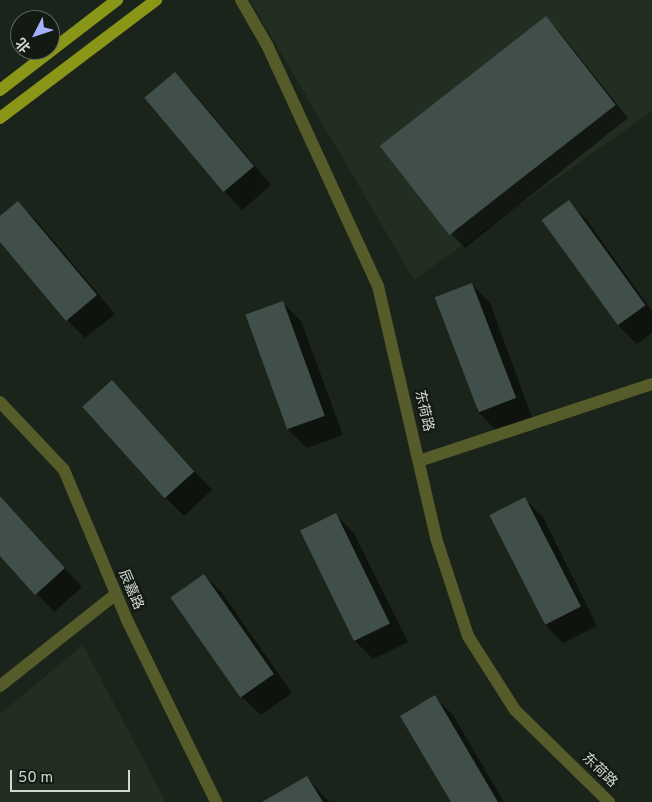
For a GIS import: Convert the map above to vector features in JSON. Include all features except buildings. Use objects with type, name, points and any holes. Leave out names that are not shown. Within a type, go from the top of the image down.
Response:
[{"type":"main road","points":[[0,90],[116,0]]},
{"type":"main road","points":[[0,118],[156,0]]},
{"type":"street","name":"东荷路","points":[[241,0],[267,45],[378,286],[436,538],[468,636],[516,710],[604,801]]},
{"type":"street","points":[[419,461],[652,384]]},
{"type":"street","name":"辰嘉路","points":[[0,402],[64,470],[116,594],[216,802]]},
{"type":"street","points":[[0,686],[116,594]]},
{"type":"shaded area","points":[[250,0],[652,0],[652,111],[414,280]]},
{"type":"shaded area","points":[[83,645],[166,802],[0,802],[0,714]]}]
